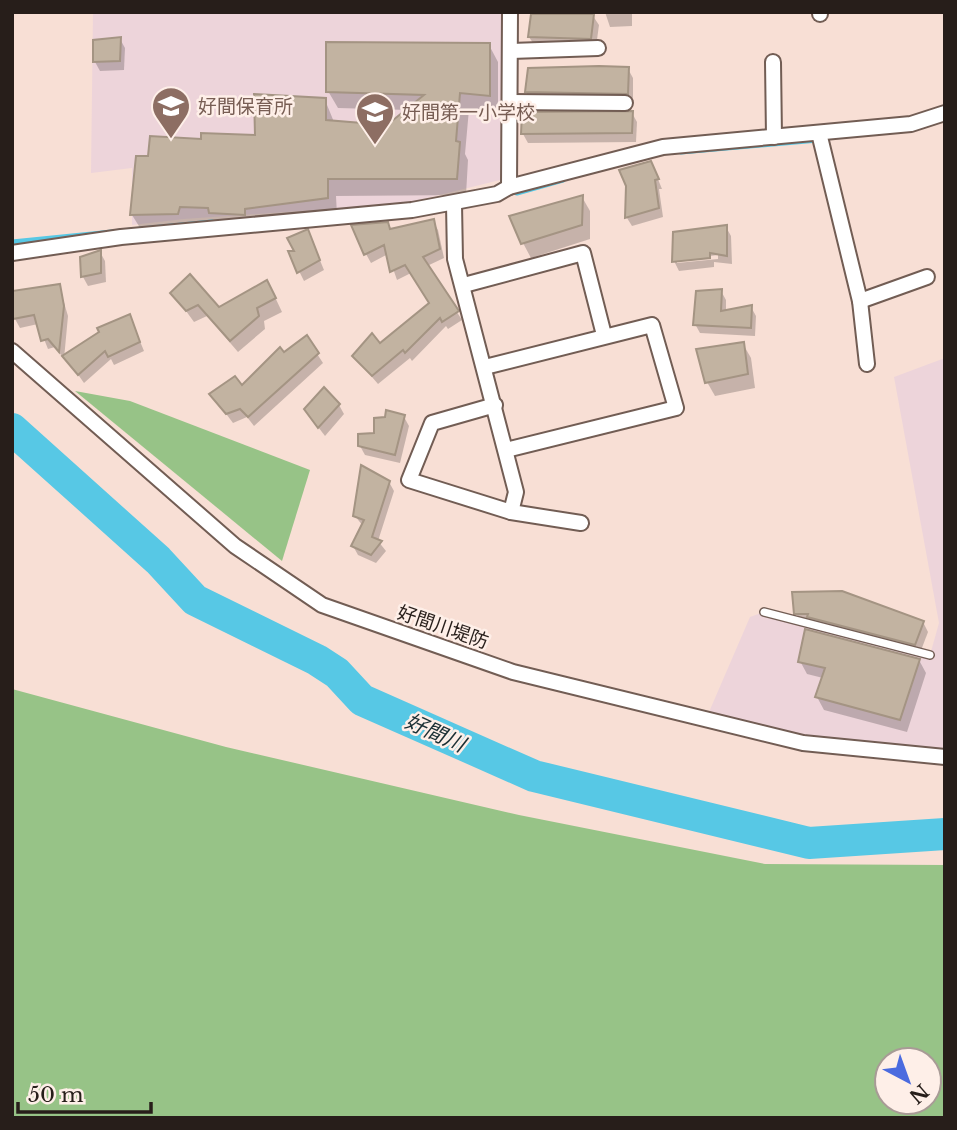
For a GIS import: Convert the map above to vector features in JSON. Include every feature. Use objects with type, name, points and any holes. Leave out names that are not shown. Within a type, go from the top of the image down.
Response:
[{"type":"street","points":[[509,187],[510,12]]},
{"type":"street","points":[[511,51],[598,48]]},
{"type":"street","points":[[773,62],[774,137]]},
{"type":"street","points":[[511,102],[625,103]]},
{"type":"street","points":[[12,253],[121,237],[454,204],[653,149],[774,137],[820,137],[911,124],[945,113]]},
{"type":"street","points":[[820,137],[860,301],[867,364]]},
{"type":"street","points":[[454,204],[456,259],[516,492],[511,512]]},
{"type":"street","points":[[464,285],[583,253],[604,335]]},
{"type":"street","points":[[860,301],[927,277]]},
{"type":"street","points":[[485,367],[652,325],[676,408],[506,450]]},
{"type":"street","name":"好間川堤防","points":[[12,351],[235,545],[322,605],[513,672],[803,743],[945,757]]},
{"type":"street","points":[[495,405],[432,423],[409,480],[511,512],[581,523]]},
{"type":"lane","points":[[764,612],[930,655]]},
{"type":"shaded area","name":"好間第一小学校","points":[[93,12],[502,12],[500,180],[403,204],[132,225],[132,168],[91,173]]},
{"type":"shaded area","points":[[945,358],[945,757],[872,749],[706,719],[750,617],[764,612],[930,655],[939,623],[894,377]]},
{"type":"green space","points":[[75,391],[130,401],[310,470],[282,561]]},
{"type":"green space","points":[[12,689],[226,747],[519,815],[765,864],[945,865],[945,1118],[12,1118]]},
{"type":"building","points":[[531,14],[594,14],[591,39],[528,37]]},
{"type":"building","points":[[121,37],[120,61],[93,62],[93,40]]},
{"type":"building","points":[[326,42],[490,43],[490,96],[460,93],[456,141],[460,142],[457,179],[328,179],[328,198],[245,209],[245,215],[209,213],[208,208],[180,207],[178,214],[130,215],[136,156],[148,156],[150,136],[201,139],[201,133],[255,135],[254,94],[326,98],[326,120],[387,125],[424,95],[326,92]]},
{"type":"building","points":[[629,67],[628,94],[525,92],[528,68]]},
{"type":"building","points":[[633,111],[632,133],[521,134],[522,112]]},
{"type":"building","points":[[651,161],[659,179],[655,180],[659,208],[625,218],[626,186],[619,170]]},
{"type":"building","points":[[583,195],[582,225],[521,244],[509,216]]},
{"type":"building","points":[[434,219],[440,249],[423,257],[459,311],[442,322],[440,318],[405,353],[403,350],[372,376],[352,356],[372,333],[380,343],[429,303],[405,265],[390,272],[384,245],[364,255],[351,225],[388,222],[390,229]]},
{"type":"building","points":[[727,225],[727,256],[710,253],[710,258],[672,262],[673,232]]},
{"type":"building","points":[[308,229],[320,260],[297,273],[288,251],[294,251],[287,238]]},
{"type":"building","points":[[101,250],[101,273],[81,277],[80,257]]},
{"type":"building","points":[[190,274],[219,307],[267,280],[276,298],[257,308],[259,316],[230,341],[198,305],[186,311],[170,293]]},
{"type":"building","points":[[60,284],[64,306],[59,352],[48,339],[41,341],[34,315],[13,319],[12,291]]},
{"type":"building","points":[[722,289],[721,311],[752,305],[751,328],[693,325],[696,291]]},
{"type":"building","points":[[130,314],[140,342],[108,357],[105,351],[78,375],[62,356],[99,332],[97,328]]},
{"type":"building","points":[[307,335],[319,353],[248,417],[240,409],[226,414],[209,394],[235,376],[242,385],[280,347],[284,352]]},
{"type":"building","points":[[744,342],[748,374],[705,383],[696,349]]},
{"type":"building","points":[[324,387],[340,404],[318,428],[304,409]]},
{"type":"building","points":[[386,410],[405,415],[395,455],[358,446],[358,434],[374,433],[374,418],[385,417]]},
{"type":"building","points":[[361,465],[390,481],[372,537],[382,541],[371,555],[351,546],[364,520],[353,516]]},
{"type":"building","points":[[842,591],[924,621],[915,645],[807,617],[808,614],[794,614],[792,592]]},
{"type":"building","points":[[805,629],[920,659],[900,720],[815,697],[825,668],[798,662]]},
{"type":"waterway","points":[[681,152],[818,140]]},
{"type":"waterway","points":[[517,193],[563,180]]},
{"type":"waterway","points":[[12,242],[212,222]]},
{"type":"waterway","name":"好間川","points":[[12,429],[158,560],[195,600],[317,660],[337,673],[362,700],[534,776],[809,843],[945,834]]},
{"type":"place","name":"好間保育所","points":[[171,140]]},
{"type":"place","name":"好間第一小学校","points":[[375,146]]}]
